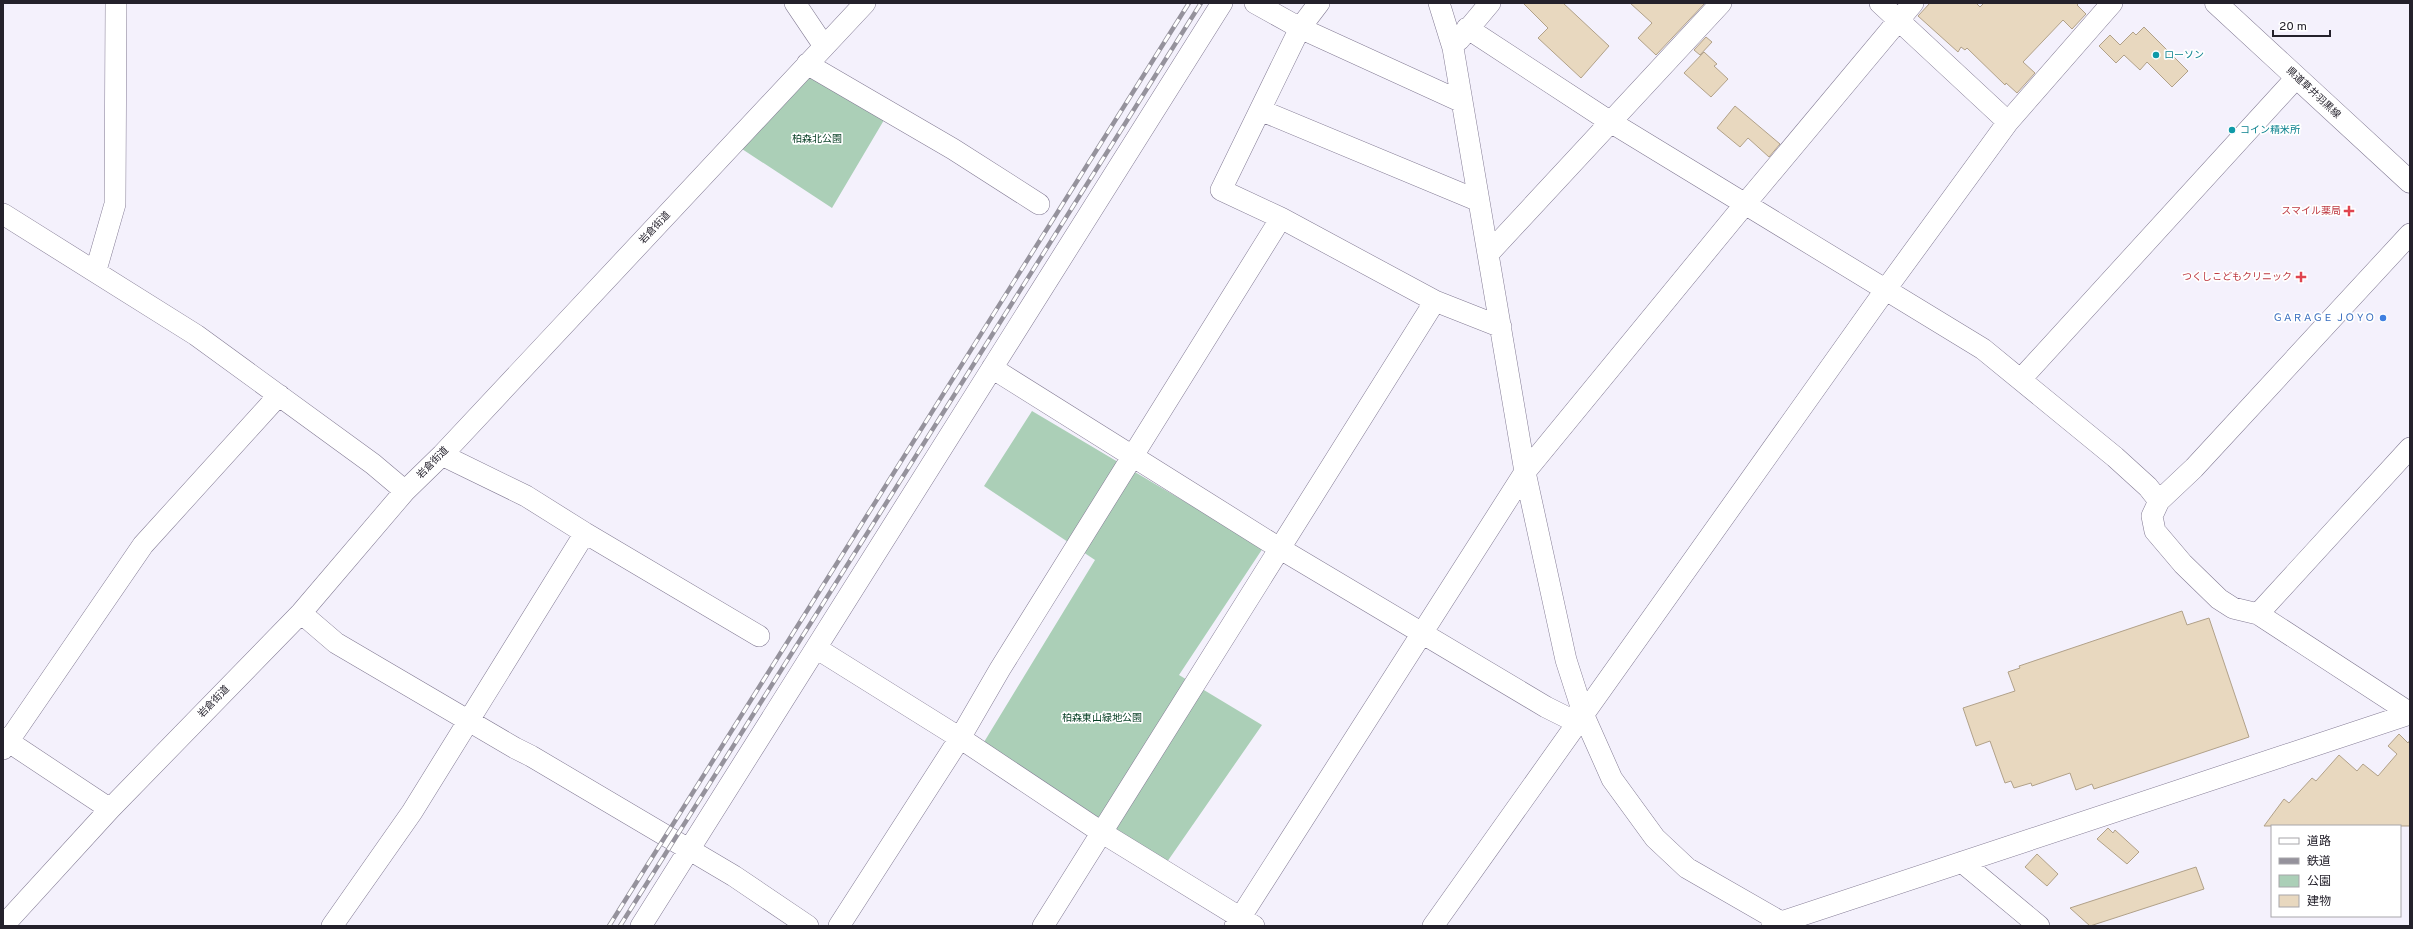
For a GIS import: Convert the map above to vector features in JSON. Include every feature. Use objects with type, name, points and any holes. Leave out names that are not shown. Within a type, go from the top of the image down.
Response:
[{"type":"main road","name":"県道草井羽黒線","points":[[2216,3],[2410,182]]},
{"type":"street","points":[[96,270],[115,204],[116,3]]},
{"type":"street","points":[[795,3],[824,46]]},
{"type":"street","name":"岩倉街道","points":[[3,926],[110,809],[301,613],[405,491],[442,455],[865,3]]},
{"type":"street","points":[[641,926],[1222,3]]},
{"type":"street","points":[[1255,3],[1300,28],[1462,102]]},
{"type":"street","points":[[1319,3],[1300,28],[1221,190],[1281,218],[1435,301],[1501,327]]},
{"type":"street","points":[[1439,3],[1453,48],[1526,472],[1566,660],[1584,716],[1612,779],[1655,838],[1687,868],[1779,924],[2410,713]]},
{"type":"street","points":[[1453,48],[1490,3]]},
{"type":"street","points":[[1489,253],[1609,121],[1720,3]]},
{"type":"street","points":[[1880,3],[2008,122]]},
{"type":"street","points":[[816,648],[960,738],[1101,832],[1243,923],[1421,633],[1526,472],[1745,204],[1913,3]]},
{"type":"street","points":[[1433,926],[1584,716],[1886,289],[2008,122],[2112,3]]},
{"type":"street","points":[[1468,28],[1609,121],[1983,349],[2115,457],[2148,487],[2159,501]]},
{"type":"street","points":[[807,64],[953,148],[1039,204]]},
{"type":"street","points":[[2021,379],[2296,78]]},
{"type":"street","points":[[1260,110],[1479,201]]},
{"type":"street","points":[[3,214],[96,270],[196,334],[373,464],[405,491]]},
{"type":"street","points":[[839,926],[960,738],[1281,218]]},
{"type":"street","points":[[2410,234],[2194,468],[2159,501],[2152,516],[2155,531],[2183,564],[2219,599],[2233,608],[2258,614],[2410,713]]},
{"type":"street","points":[[1043,926],[1435,301]]},
{"type":"street","points":[[992,368],[1279,548],[1421,633],[1566,717],[1584,716]]},
{"type":"street","points":[[110,809],[4,743],[143,545],[279,395]]},
{"type":"street","points":[[2258,614],[2410,448]]},
{"type":"street","points":[[442,455],[526,496],[585,533],[759,636]]},
{"type":"street","points":[[332,926],[412,812],[585,533]]},
{"type":"street","points":[[301,613],[336,643],[469,720],[688,851],[734,876],[808,926]]},
{"type":"street","points":[[1962,862],[2039,926]]},
{"type":"green space","name":"柏森北公園","points":[[811,74],[887,115],[832,208],[742,149]]},
{"type":"green space","name":"柏森東山緑地公園","points":[[1032,411],[1263,548],[1179,675],[1262,725],[1167,862],[981,747],[1095,560],[984,486]]},
{"type":"building","points":[[1523,3],[1563,3],[1609,46],[1581,78],[1538,38],[1548,28]]},
{"type":"building","points":[[1630,3],[1705,3],[1656,55],[1638,38],[1652,23]]},
{"type":"building","points":[[1930,3],[1976,3],[1980,7],[1984,3],[2079,3],[2077,5],[2086,14],[2072,29],[2063,20],[2023,62],[2035,73],[2017,93],[2006,83],[2005,85],[1967,48],[1965,50],[1961,47],[1958,52],[1918,16]]},
{"type":"building","name":"ローソン","points":[[2144,27],[2188,71],[2172,87],[2147,62],[2140,70],[2124,55],[2116,63],[2099,46],[2110,35],[2120,45],[2133,32],[2136,35]]},
{"type":"building","points":[[1706,37],[1712,42],[1700,55],[1694,50]]},
{"type":"building","points":[[1704,52],[1717,64],[1714,66],[1728,79],[1711,97],[1684,73]]},
{"type":"building","points":[[1735,106],[1780,144],[1769,157],[1748,138],[1740,147],[1717,128]]},
{"type":"building","points":[[2182,611],[2187,625],[2209,618],[2249,737],[2094,789],[2092,784],[2076,790],[2070,773],[2032,786],[2031,783],[2014,788],[2011,781],[2005,783],[1990,741],[1976,746],[1963,708],[2015,691],[2008,672],[2020,668],[2019,666]]},
{"type":"building","points":[[2399,734],[2408,743],[2410,740],[2410,826],[2264,826],[2284,799],[2289,803],[2312,778],[2316,781],[2339,755],[2357,771],[2363,764],[2378,776],[2397,754],[2388,746]]},
{"type":"building","points":[[2108,828],[2113,833],[2115,830],[2139,852],[2127,864],[2097,839]]},
{"type":"building","points":[[2037,854],[2058,874],[2047,886],[2025,867]]},
{"type":"building","points":[[2196,867],[2204,889],[2090,926],[2070,908]]},
{"type":"railway","points":[[609,926],[1189,3]]},
{"type":"railway","points":[[620,926],[1201,3]]},
{"type":"place","name":"ローソン","points":[[2156,55]]},
{"type":"place","name":"コイン精米所","points":[[2232,130]]},
{"type":"place","name":"スマイル薬局","points":[[2349,211]]},
{"type":"place","name":"つくしこどもクリニック","points":[[2301,277]]},
{"type":"place","name":"ＧＡＲＡＧＥ ＪＯＹＯ","points":[[2383,318]]}]
